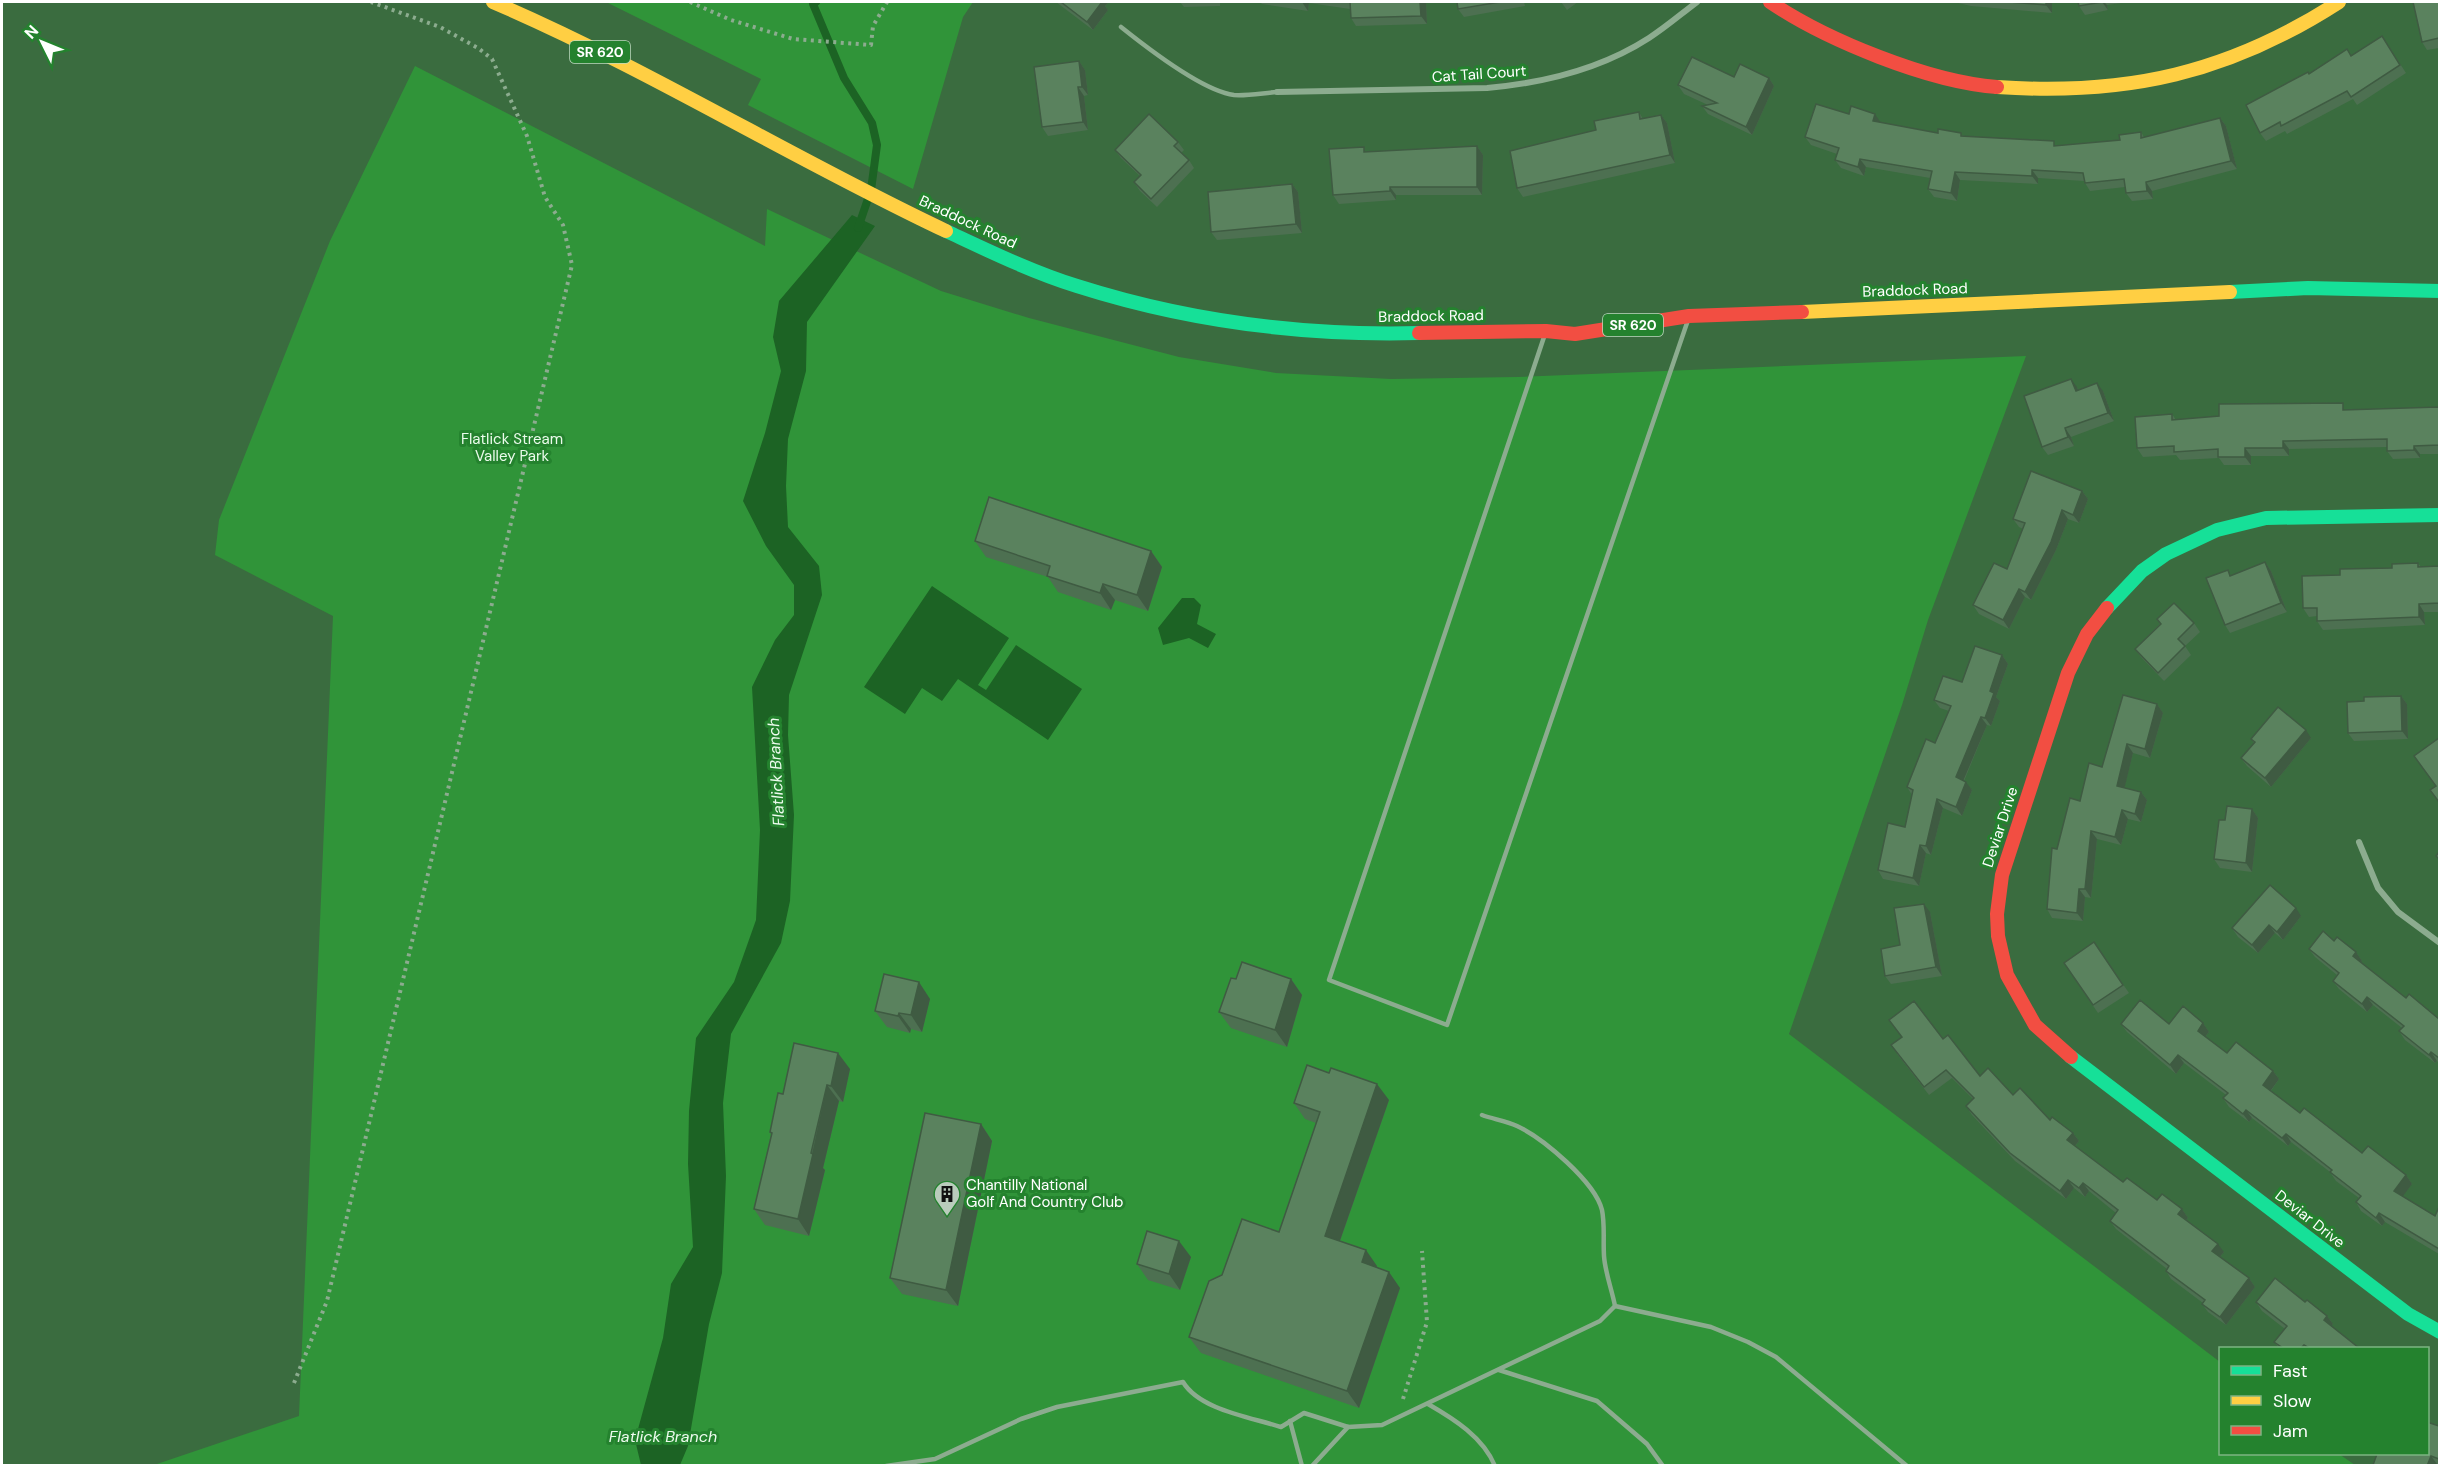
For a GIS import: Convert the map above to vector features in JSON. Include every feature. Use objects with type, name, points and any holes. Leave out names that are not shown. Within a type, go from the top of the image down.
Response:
[{"type":"main road","name":"Braddock Road","points":[[493,2],[551,27],[706,105],[908,213],[1001,258],[1076,286],[1174,312],[1267,327],[1388,334],[1546,331],[1575,334],[1689,315],[1970,305],[2308,288],[2439,291]]},
{"type":"main road","points":[[1770,2],[1791,16],[1878,58],[1962,82],[2004,88],[2099,88],[2159,79],[2212,65],[2260,46],[2324,12],[2338,2]]},
{"type":"main road","name":"Deviar Drive","points":[[2439,514],[2266,518],[2217,530],[2166,554],[2142,571],[2116,595],[2087,634],[2068,673],[2002,875],[1997,914],[1998,936],[2007,975],[2035,1025],[2051,1041],[2360,1278],[2408,1314],[2439,1332]]},
{"type":"street","name":"Cat Tail Court","points":[[1276,92],[1487,88],[1522,85],[1556,78],[1602,62],[1649,39],[1697,2]]},
{"type":"street","points":[[2360,842],[2378,888],[2398,912],[2439,944]]},
{"type":"lane","points":[[1121,27],[1159,58],[1216,89],[1234,95],[1276,92]]},
{"type":"lane","points":[[1546,331],[1329,980],[1447,1025],[1689,315]]},
{"type":"lane","points":[[1482,1115],[1519,1127],[1543,1143],[1574,1169],[1595,1193],[1605,1228],[1604,1258],[1616,1306]]},
{"type":"lane","points":[[886,1466],[935,1459],[1021,1419],[1057,1407],[1183,1382],[1187,1389],[1202,1402],[1281,1427],[1304,1413],[1348,1427],[1382,1425],[1397,1420],[1600,1321],[1616,1306]]},
{"type":"lane","points":[[1616,1306],[1711,1327],[1776,1357],[1907,1466]]},
{"type":"lane","points":[[1499,1370],[1597,1401],[1647,1444],[1663,1466]]},
{"type":"lane","points":[[1428,1404],[1472,1433],[1492,1458],[1495,1466]]},
{"type":"lane","points":[[1290,1421],[1302,1466]]},
{"type":"lane","points":[[1312,1466],[1348,1427]]},
{"type":"path","points":[[294,1383],[327,1301],[572,265],[563,225],[545,196],[527,136],[492,59],[478,48],[440,27],[371,2]]},
{"type":"path","points":[[690,2],[731,20],[793,39],[871,45],[873,26],[887,2]]},
{"type":"path","points":[[1397,1420],[1427,1322],[1422,1251]]},
{"type":"green space","points":[[606,2],[973,2],[963,17],[913,189],[748,105],[761,79]]},
{"type":"green space","name":"Chantilly National Golf And Country Club","points":[[415,66],[765,246],[767,209],[941,291],[1029,318],[1179,357],[1276,373],[1391,379],[1517,377],[2026,356],[1928,620],[1902,705],[1789,1034],[2219,1361],[2219,1455],[2340,1455],[2355,1465],[151,1466],[299,1416],[333,616],[215,555],[219,520],[330,241]]},
{"type":"water","name":"Flatlick Branch","points":[[852,215],[875,226],[807,322],[806,371],[788,439],[786,486],[788,527],[819,566],[822,595],[789,695],[788,735],[794,815],[790,901],[781,943],[731,1034],[723,1103],[726,1176],[722,1273],[709,1324],[688,1446],[680,1465],[641,1465],[635,1440],[663,1338],[671,1284],[693,1247],[688,1164],[689,1111],[696,1038],[734,982],[756,920],[760,830],[752,687],[775,640],[794,615],[794,585],[766,546],[743,501],[765,433],[781,371],[773,337],[779,301]]},
{"type":"water","points":[[932,586],[1009,638],[978,685],[986,690],[1016,645],[1082,689],[1048,740],[958,679],[942,701],[922,688],[905,714],[864,687]]},
{"type":"water","points":[[1182,598],[1194,598],[1201,605],[1197,624],[1216,634],[1208,648],[1189,638],[1163,645],[1158,628]]},
{"type":"building","points":[[1061,2],[1102,2],[1087,22]]},
{"type":"building","points":[[1350,2],[1420,2],[1421,16],[1351,18]]},
{"type":"building","points":[[1457,2],[1500,2],[1458,9]]},
{"type":"building","points":[[2009,2],[2046,2],[2046,5]]},
{"type":"building","points":[[2078,2],[2102,2],[2079,6]]},
{"type":"building","points":[[2413,2],[2439,2],[2439,38],[2422,42]]},
{"type":"building","points":[[2382,36],[2400,65],[2351,97],[2347,91],[2281,126],[2280,122],[2260,133],[2246,105],[2308,72],[2309,74],[2347,49],[2351,56]]},
{"type":"building","points":[[1692,57],[1734,77],[1740,64],[1769,78],[1746,127],[1702,106],[1717,103],[1678,85]]},
{"type":"building","points":[[1079,61],[1082,87],[1078,87],[1083,122],[1042,127],[1034,67]]},
{"type":"building","points":[[1816,104],[1849,114],[1851,106],[1875,114],[1873,121],[1938,133],[1938,129],[1961,133],[1961,136],[2054,141],[2054,146],[2120,140],[2119,135],[2141,132],[2141,138],[2220,118],[2231,161],[2146,182],[2147,191],[2126,193],[2124,179],[2085,183],[2083,173],[2032,170],[2032,176],[1955,172],[1951,193],[1928,189],[1932,171],[1860,159],[1858,167],[1835,160],[1839,148],[1805,137]]},
{"type":"building","points":[[1639,112],[1640,119],[1661,115],[1670,155],[1517,188],[1510,151],[1596,130],[1594,121]]},
{"type":"building","points":[[1149,114],[1178,142],[1174,146],[1189,160],[1151,199],[1134,182],[1141,175],[1115,150]]},
{"type":"building","points":[[1477,146],[1477,187],[1390,187],[1390,191],[1333,195],[1329,149],[1364,147],[1364,152]]},
{"type":"building","points":[[1292,184],[1296,224],[1211,232],[1208,192]]},
{"type":"building","points":[[2071,379],[2076,391],[2097,383],[2108,413],[2065,428],[2068,437],[2042,447],[2024,396]]},
{"type":"building","points":[[2343,403],[2343,410],[2439,407],[2439,445],[2414,446],[2414,450],[2387,451],[2387,439],[2283,441],[2283,448],[2245,448],[2245,457],[2218,457],[2218,449],[2174,452],[2174,446],[2137,448],[2135,417],[2172,414],[2172,420],[2219,416],[2219,404]]},
{"type":"building","points":[[2031,471],[2082,491],[2073,515],[2062,510],[2051,542],[2025,592],[2019,589],[2003,620],[1973,605],[1994,563],[2007,569],[2025,523],[2013,519]]},
{"type":"building","points":[[989,497],[1151,551],[1137,595],[1103,584],[1100,593],[1047,576],[1050,566],[975,541]]},
{"type":"building","points":[[2265,562],[2281,603],[2225,625],[2206,578],[2228,570],[2230,576]]},
{"type":"building","points":[[2418,563],[2418,567],[2439,566],[2439,603],[2419,604],[2419,617],[2317,621],[2317,608],[2303,608],[2302,576],[2340,575],[2340,569],[2392,568],[2392,564]]},
{"type":"building","points":[[2174,603],[2194,623],[2178,639],[2185,646],[2158,673],[2135,649],[2161,624],[2157,619]]},
{"type":"building","points":[[1975,646],[2002,655],[1990,691],[1994,693],[1985,718],[1981,717],[1956,777],[1966,782],[1956,807],[1937,799],[1926,846],[1920,845],[1913,878],[1878,870],[1888,823],[1905,827],[1913,790],[1907,787],[1926,739],[1935,743],[1951,706],[1934,700],[1943,676],[1962,682]]},
{"type":"building","points":[[2123,695],[2157,704],[2145,749],[2127,744],[2117,786],[2141,792],[2135,814],[2122,810],[2115,837],[2091,831],[2085,889],[2079,889],[2077,913],[2047,909],[2052,848],[2057,849],[2070,798],[2080,801],[2089,763],[2102,767]]},
{"type":"building","points":[[2401,696],[2402,731],[2348,733],[2347,702],[2364,701],[2364,697]]},
{"type":"building","points":[[2278,707],[2306,730],[2265,778],[2241,758],[2255,742],[2251,739]]},
{"type":"building","points":[[2439,738],[2439,802],[2430,790],[2436,786],[2414,756]]},
{"type":"building","points":[[2227,806],[2252,809],[2246,863],[2214,859],[2219,820],[2225,820]]},
{"type":"building","points":[[2270,885],[2296,908],[2277,932],[2269,925],[2252,945],[2232,928]]},
{"type":"building","points":[[1924,904],[1936,967],[1885,976],[1881,949],[1900,945],[1894,908]]},
{"type":"building","points":[[2323,931],[2334,941],[2337,937],[2356,952],[2353,956],[2406,998],[2409,994],[2439,1019],[2439,1058],[2431,1052],[2429,1055],[2399,1031],[2404,1026],[2367,997],[2362,1004],[2333,981],[2339,973],[2309,949]]},
{"type":"building","points":[[2094,942],[2123,985],[2093,1005],[2064,963]]},
{"type":"building","points":[[1242,962],[1291,979],[1275,1030],[1219,1012],[1231,978],[1236,979]]},
{"type":"building","points":[[884,974],[919,982],[911,1015],[899,1013],[898,1016],[875,1011]]},
{"type":"building","points":[[2140,1000],[2169,1024],[2183,1006],[2203,1023],[2198,1031],[2227,1053],[2236,1042],[2273,1071],[2263,1085],[2300,1113],[2304,1108],[2362,1153],[2368,1146],[2406,1175],[2394,1191],[2435,1216],[2439,1207],[2439,1249],[2379,1213],[2376,1218],[2356,1202],[2361,1196],[2330,1172],[2332,1170],[2286,1134],[2282,1138],[2246,1110],[2243,1114],[2223,1098],[2228,1093],[2178,1055],[2170,1065],[2121,1024]]},
{"type":"building","points":[[1914,1001],[1943,1039],[1948,1035],[1980,1076],[1988,1068],[2013,1095],[2020,1088],[2050,1120],[2052,1117],[2073,1133],[2067,1140],[2123,1182],[2127,1178],[2157,1200],[2162,1194],[2182,1209],[2178,1214],[2218,1244],[2212,1251],[2249,1278],[2220,1317],[2202,1304],[2205,1300],[2166,1271],[2169,1266],[2110,1221],[2118,1210],[2083,1183],[2079,1188],[2068,1180],[2060,1191],[2010,1153],[1966,1106],[1974,1098],[1946,1070],[1924,1087],[1891,1045],[1902,1037],[1889,1020]]},
{"type":"building","points":[[794,1043],[838,1053],[831,1086],[827,1085],[798,1219],[754,1209],[772,1133],[770,1132],[778,1093],[783,1094]]},
{"type":"building","points":[[1307,1065],[1329,1073],[1331,1068],[1377,1084],[1325,1236],[1366,1250],[1362,1262],[1389,1272],[1347,1391],[1189,1337],[1209,1281],[1222,1275],[1242,1219],[1279,1232],[1320,1112],[1294,1103]]},
{"type":"building","name":"Chantilly National Golf And Country Club","points":[[925,1113],[981,1124],[946,1290],[890,1278]]},
{"type":"building","points":[[1147,1231],[1179,1241],[1169,1274],[1137,1264]]},
{"type":"building","points":[[2275,1278],[2327,1316],[2324,1320],[2358,1347],[2307,1347],[2304,1345],[2302,1347],[2282,1347],[2274,1342],[2287,1326],[2256,1302]]},
{"type":"building","points":[[2429,1423],[2439,1426],[2439,1459],[2431,1456],[2427,1466],[2373,1465],[2377,1455],[2429,1455]]},
{"type":"waterway","name":"Flatlick Branch","points":[[816,2],[813,4],[844,78],[872,123],[877,145],[871,190],[858,228]]},
{"type":"traffic: fast","points":[[946,231],[1011,261],[1060,280],[1161,309],[1289,329],[1419,333]]},
{"type":"traffic: fast","points":[[2230,292],[2308,288],[2440,291]]},
{"type":"traffic: fast","points":[[2107,608],[2142,571],[2166,554],[2217,530],[2266,518],[2440,515]]},
{"type":"traffic: fast","points":[[2071,1057],[2408,1314],[2440,1332]]},
{"type":"traffic: slow","points":[[493,2],[608,56],[946,231]]},
{"type":"traffic: slow","points":[[1997,87],[2090,88],[2133,83],[2176,74],[2217,62],[2257,46],[2339,2]]},
{"type":"traffic: slow","points":[[1802,312],[2230,292]]},
{"type":"traffic: jam","points":[[1770,2],[1820,31],[1879,57],[1941,77],[1997,87]]},
{"type":"traffic: jam","points":[[1419,333],[1546,331],[1575,334],[1689,316],[1802,312]]},
{"type":"traffic: jam","points":[[2071,1057],[2035,1025],[2007,975],[1998,936],[1997,914],[2002,875],[2068,673],[2087,634],[2107,608]]},
{"type":"place","name":"Chantilly National Golf And Country Club","points":[[947,1217]]},
{"type":"park label","name":"Flatlick Stream Valley Park","points":[[512,448]]}]
